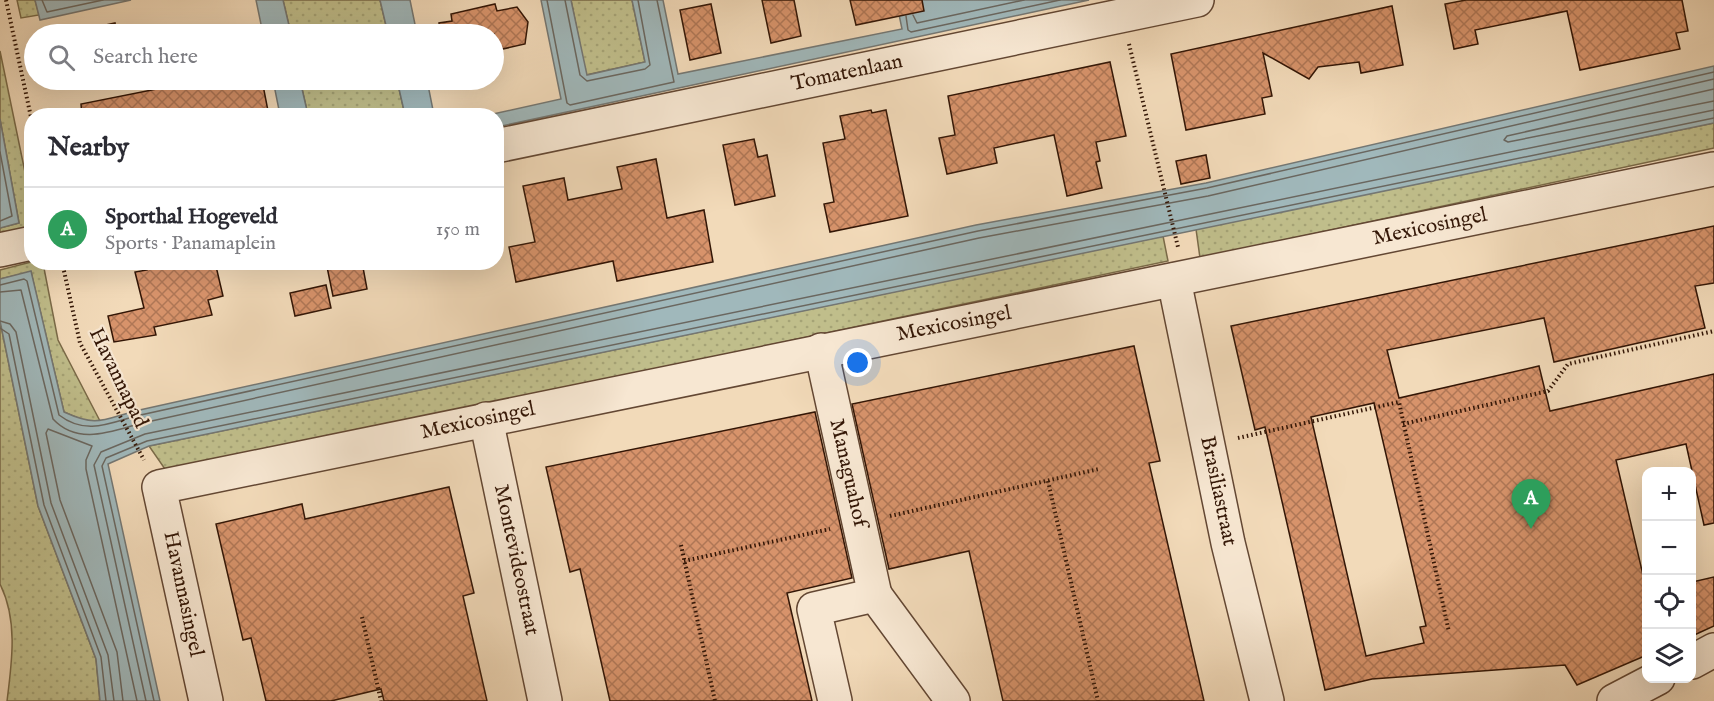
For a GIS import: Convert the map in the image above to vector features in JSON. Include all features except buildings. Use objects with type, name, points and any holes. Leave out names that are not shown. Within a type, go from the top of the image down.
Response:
[{"type":"street","name":"Tomatenlaan","points":[[504,144],[1197,0]]},
{"type":"street","name":"Mexicosingel","points":[[154,477],[486,419],[821,350],[1177,269],[1714,170]]},
{"type":"street","points":[[0,250],[24,245]]},
{"type":"street","name":"Brasiliastraat","points":[[1177,269],[1208,444],[1267,701]]},
{"type":"street","name":"Managuahof","points":[[821,350],[875,595],[953,701]]},
{"type":"street","name":"Montevideostraat","points":[[486,419],[545,701]]},
{"type":"street","name":"Havannasingel","points":[[154,477],[206,701]]},
{"type":"street","points":[[835,701],[814,609],[875,595]]},
{"type":"street","points":[[1696,660],[1714,650]]},
{"type":"street","points":[[1614,701],[1648,683]]},
{"type":"path","points":[[6,0],[24,84]]},
{"type":"path","points":[[1122,16],[1160,171],[1177,269]]},
{"type":"path","points":[[25,90],[29,108]]},
{"type":"path","name":"Havannapad","points":[[64,270],[80,343],[154,477]]},
{"type":"path","points":[[1403,424],[1548,391],[1568,364],[1714,332]]},
{"type":"path","points":[[1208,444],[1399,402],[1449,632]]},
{"type":"path","points":[[1048,481],[1098,701]]},
{"type":"path","points":[[681,545],[715,701]]},
{"type":"path","points":[[362,617],[381,701]]},
{"type":"shaded area","points":[[17,0],[35,0],[39,15],[21,18]]},
{"type":"shaded area","points":[[283,0],[380,0],[386,24],[289,24]]},
{"type":"shaded area","points":[[571,0],[632,0],[645,62],[586,75]]},
{"type":"shaded area","points":[[0,51],[24,167],[24,234],[0,239],[0,228],[19,223],[0,119]]},
{"type":"shaded area","points":[[302,90],[399,90],[403,108],[306,108]]},
{"type":"shaded area","points":[[1714,123],[1714,148],[1200,258],[1196,229]]},
{"type":"shaded area","points":[[1163,236],[1168,261],[167,472],[149,446]]},
{"type":"shaded area","points":[[24,264],[24,270],[44,270],[58,340],[100,421],[87,422],[64,412],[31,272],[0,279],[0,270]]},
{"type":"shaded area","points":[[0,321],[38,506],[96,659],[100,701],[7,701],[12,641],[9,612],[0,584]]},
{"type":"water","points":[[35,0],[131,0],[40,20]]},
{"type":"water","points":[[256,0],[283,0],[289,24],[261,24]]},
{"type":"water","points":[[380,0],[410,0],[415,24],[386,24]]},
{"type":"water","points":[[541,0],[571,0],[587,75],[645,62],[632,0],[663,0],[678,74],[902,29],[896,0],[1089,0],[504,125],[504,112],[561,99]]},
{"type":"water","points":[[1714,66],[1714,123],[149,446],[108,464],[160,701],[100,701],[96,659],[38,506],[0,321],[0,279],[31,271],[64,412],[75,417],[100,421],[135,411],[976,225],[1206,183]]},
{"type":"water","points":[[275,90],[302,90],[306,108],[279,108]]},
{"type":"water","points":[[399,90],[429,90],[433,108],[403,108]]},
{"type":"water","points":[[0,119],[19,223],[0,228]]},
{"type":"place","name":"Sporthal Hogeveld","points":[[1531,529]]}]
